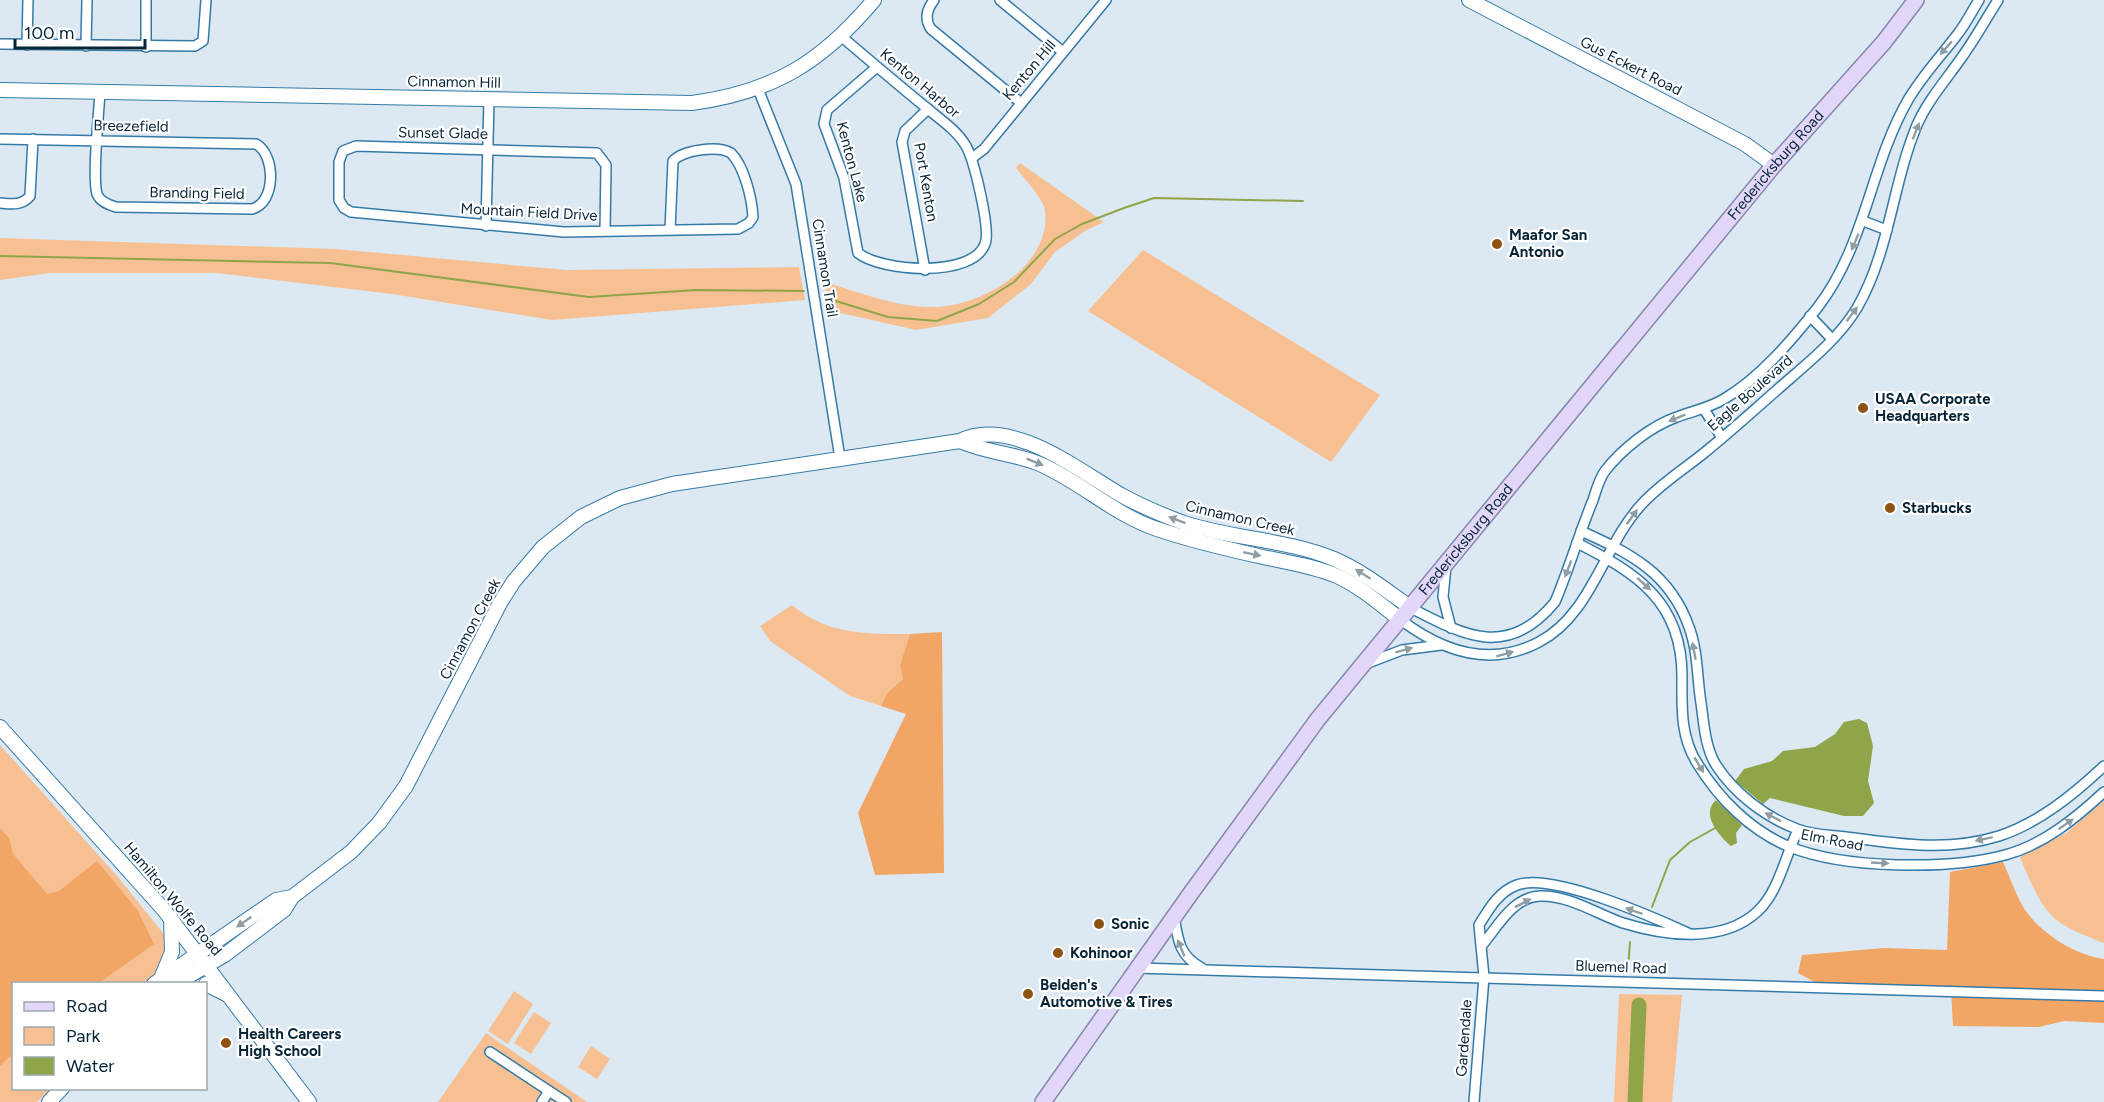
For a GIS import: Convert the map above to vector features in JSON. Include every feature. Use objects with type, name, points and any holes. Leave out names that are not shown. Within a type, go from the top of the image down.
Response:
[{"type":"main road","name":"Fredericksburg Road","points":[[1042,1102],[1174,916],[1312,728],[1774,165],[1877,50],[1916,0]]},
{"type":"street","points":[[27,45],[28,0]]},
{"type":"street","points":[[86,46],[87,0]]},
{"type":"street","points":[[146,0],[146,47]]},
{"type":"street","points":[[0,44],[195,46],[203,41],[206,0]]},
{"type":"street","name":"Cinnamon Hill","points":[[0,90],[692,103],[716,100],[758,88],[800,69],[842,37],[874,0]]},
{"type":"street","points":[[934,0],[927,19],[931,29],[1021,103]]},
{"type":"street","points":[[1000,0],[1063,52]]},
{"type":"street","name":"Kenton Hill","points":[[972,158],[984,148],[1105,0]]},
{"type":"street","name":"Gus Eckert Road","points":[[1469,0],[1745,144],[1774,165]]},
{"type":"street","name":"Eagle Boulevard","points":[[1406,614],[1489,638],[1510,635],[1530,627],[1555,602],[1604,472],[1628,448],[1675,417],[1704,409],[1725,399],[1780,351],[1810,316],[1845,263],[1908,100],[1931,65],[1958,34],[1979,0]]},
{"type":"street","name":"Eagle Boulevard","points":[[1406,614],[1419,634],[1475,655],[1494,657],[1538,643],[1558,630],[1574,613],[1641,504],[1722,438],[1832,339],[1857,308],[1880,258],[1903,167],[1917,125],[1932,96],[1961,58],[1998,0]]},
{"type":"street","name":"Kenton Harbor","points":[[842,37],[956,134],[972,158]]},
{"type":"street","name":"Kenton Lake","points":[[877,67],[827,110],[825,124],[844,178],[858,253],[893,267],[925,270]]},
{"type":"street","name":"Cinnamon Trail","points":[[758,88],[796,184],[840,458]]},
{"type":"street","points":[[98,140],[100,91]]},
{"type":"street","points":[[486,226],[489,99]]},
{"type":"street","name":"Port Kenton","points":[[925,270],[902,142],[906,130],[928,109]]},
{"type":"street","name":"Breezefield","points":[[0,139],[256,144],[260,146]]},
{"type":"street","points":[[0,203],[24,202],[31,193],[33,139]]},
{"type":"street","name":"Branding Field","points":[[98,140],[98,194],[105,202],[116,207],[255,208],[266,200],[268,193],[269,159],[260,146]]},
{"type":"street","name":"Sunset Glade","points":[[344,208],[339,201],[339,162],[343,151],[351,147],[589,151],[602,156],[606,165],[605,231]]},
{"type":"street","name":"Mountain Field Drive","points":[[344,208],[360,214],[564,232],[738,229],[749,223],[753,217],[752,207],[734,157],[726,150],[682,153],[673,161],[670,230]]},
{"type":"street","points":[[925,270],[972,257],[985,245],[979,184],[972,158]]},
{"type":"street","points":[[1863,221],[1887,230]]},
{"type":"street","points":[[1810,316],[1832,339]]},
{"type":"street","points":[[1704,409],[1722,438]]},
{"type":"street","name":"Cinnamon Creek","points":[[203,958],[276,900],[292,897],[351,852],[394,805],[425,752],[500,603],[526,565],[566,527],[585,515],[636,492],[690,481],[960,441],[973,435],[1006,437],[1060,457],[1123,495],[1185,523],[1335,559],[1360,572],[1406,614]]},
{"type":"street","points":[[1003,452],[1006,437]]},
{"type":"street","name":"Cinnamon Creek","points":[[960,441],[976,449],[1003,452],[1057,472],[1115,509],[1153,528],[1215,547],[1295,564],[1336,576],[1406,614]]},
{"type":"street","name":"Elm Road","points":[[1581,531],[1614,546],[1653,571],[1675,598],[1689,627],[1696,657],[1707,742],[1715,764],[1731,784],[1762,811],[1798,830],[1917,846],[1982,840],[2001,836],[2059,804],[2104,766]]},
{"type":"street","name":"Elm Road","points":[[1577,543],[1606,558],[1650,587],[1677,637],[1681,660],[1684,737],[1696,762],[1718,795],[1748,822],[1790,847],[1866,863],[1944,865],[1980,860],[2007,855],[2047,836],[2062,827],[2104,792]]},
{"type":"street","points":[[1295,564],[1299,549]]},
{"type":"street","points":[[1446,565],[1443,597],[1451,628]]},
{"type":"street","points":[[1365,663],[1402,650],[1444,644]]},
{"type":"street","name":"Hamilton Wolfe Road","points":[[0,728],[171,918],[309,1102]]},
{"type":"street","points":[[1483,944],[1504,916],[1520,903],[1540,896],[1566,900],[1623,923],[1661,932],[1709,934],[1724,931],[1757,911],[1769,897],[1798,830]]},
{"type":"street","name":"Gardendale","points":[[1474,1102],[1484,977],[1483,944],[1479,925],[1502,893],[1517,885],[1532,882],[1560,885],[1662,921],[1688,933]]},
{"type":"street","points":[[1174,916],[1179,947],[1185,957],[1204,969]]},
{"type":"street","points":[[157,981],[171,952],[171,918]]},
{"type":"street","points":[[157,981],[203,958]]},
{"type":"street","points":[[177,982],[203,958]]},
{"type":"street","name":"Bluemel Road","points":[[1137,968],[2104,996]]},
{"type":"street","points":[[207,985],[232,997]]},
{"type":"street","points":[[490,1052],[566,1102]]},
{"type":"street","points":[[49,1102],[61,1090]]},
{"type":"street","points":[[542,1102],[549,1091]]},
{"type":"green space","points":[[1020,163],[1104,222],[1085,231],[1055,252],[1031,284],[988,318],[916,330],[827,310],[825,282],[894,302],[937,307],[975,299],[1012,278],[1027,264],[1038,248],[1044,230],[1044,206],[1016,168]]},
{"type":"green space","points":[[0,238],[336,249],[567,270],[799,267],[805,300],[552,320],[392,294],[217,273],[50,273],[0,280]]},
{"type":"green space","points":[[1143,250],[1380,395],[1331,462],[1088,311]]},
{"type":"green space","points":[[792,605],[819,622],[848,631],[910,634],[900,665],[903,679],[887,693],[881,706],[850,696],[770,641],[760,626]]},
{"type":"green space","points":[[0,745],[118,877],[163,933],[166,947],[163,960],[148,982],[12,982],[12,1090],[49,1090],[37,1102],[0,1102]]},
{"type":"green space","points":[[2104,801],[2104,943],[2071,929],[2049,913],[2030,881],[2020,857],[2066,833]]},
{"type":"green space","points":[[514,991],[533,1004],[508,1044],[488,1031]]},
{"type":"green space","points":[[1619,994],[1682,995],[1672,1102],[1614,1102]]},
{"type":"green space","points":[[534,1012],[551,1023],[531,1054],[514,1043]]},
{"type":"green space","points":[[486,1033],[587,1102],[438,1102]]},
{"type":"green space","points":[[591,1046],[610,1059],[597,1079],[578,1067]]},
{"type":"shaded area","points":[[942,632],[944,873],[875,875],[858,813],[906,714],[881,706],[887,693],[903,679],[900,665],[910,634]]},
{"type":"shaded area","points":[[0,828],[9,838],[13,854],[47,894],[59,891],[97,861],[138,911],[154,944],[100,982],[12,982],[12,1054],[0,1066]]},
{"type":"shaded area","points":[[2003,862],[2022,905],[2040,927],[2071,948],[2104,959],[2104,1023],[2064,1021],[2039,1027],[1953,1026],[1951,989],[1818,984],[1798,973],[1802,955],[1884,948],[1947,950],[1950,872]]},
{"type":"water","points":[[1859,719],[1867,723],[1873,746],[1868,781],[1874,803],[1863,816],[1844,816],[1770,798],[1763,804],[1735,781],[1744,769],[1772,761],[1783,751],[1815,747],[1835,734],[1844,722]]},
{"type":"water","points":[[1716,800],[1742,825],[1736,833],[1737,843],[1731,846],[1721,837],[1711,818],[1710,812]]},
{"type":"waterway","points":[[826,298],[888,317],[937,321],[979,304],[1014,282],[1055,239],[1082,224],[1154,198],[1303,201]]},
{"type":"waterway","points":[[0,256],[330,263],[589,297],[696,290],[804,291]]},
{"type":"waterway","points":[[1652,907],[1670,860],[1690,842],[1717,827]]},
{"type":"waterway","points":[[1628,968],[1630,942]]},
{"type":"waterway","points":[[1635,1102],[1639,1005]]},
{"type":"place","name":"Maafor San Antonio","points":[[1497,244]]},
{"type":"place","name":"USAA Corporate Headquarters","points":[[1863,408]]},
{"type":"place","name":"Starbucks","points":[[1890,508]]},
{"type":"place","name":"Sonic","points":[[1099,924]]},
{"type":"place","name":"Kohinoor","points":[[1058,953]]},
{"type":"place","name":"Belden's Automotive & Tires","points":[[1028,994]]},
{"type":"place","name":"Health Careers High School","points":[[226,1043]]}]
